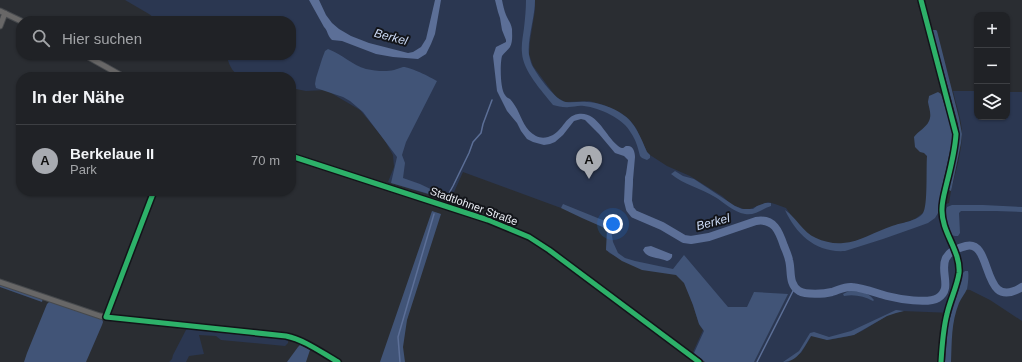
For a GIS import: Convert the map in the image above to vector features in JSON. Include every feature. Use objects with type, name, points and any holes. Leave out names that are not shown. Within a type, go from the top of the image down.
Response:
[{"type":"street","points":[[921,0],[956,134],[955,149],[943,198],[942,219],[957,257],[959,273],[944,327],[941,362]]},
{"type":"street","points":[[0,26],[3,12],[16,18]]},
{"type":"street","points":[[94,60],[115,72]]},
{"type":"street","name":"Stadtlohner Straße","points":[[296,158],[488,220],[529,237],[549,250],[699,362]]},
{"type":"street","points":[[106,317],[152,196]]},
{"type":"street","points":[[0,282],[100,316],[293,337],[338,362]]},
{"type":"shaded area","points":[[125,0],[535,0],[529,54],[533,66],[556,97],[565,102],[589,101],[604,105],[621,113],[629,119],[636,128],[647,152],[667,166],[690,176],[722,196],[732,205],[747,210],[768,202],[786,208],[805,235],[828,244],[848,244],[915,219],[931,209],[949,203],[962,140],[960,118],[953,91],[974,91],[974,120],[1010,120],[1010,92],[1022,92],[1022,321],[990,300],[970,290],[960,289],[953,313],[902,311],[890,314],[862,331],[850,336],[828,340],[812,335],[801,353],[793,357],[789,362],[706,362],[693,352],[703,330],[698,321],[683,278],[668,271],[619,258],[609,253],[606,248],[608,236],[604,226],[562,207],[561,208],[463,172],[450,201],[388,182],[394,167],[393,155],[384,139],[360,110],[326,90],[306,91],[296,89],[296,72],[234,72],[232,70],[228,60],[296,60],[296,16],[152,16]]},
{"type":"shaded area","points":[[309,0],[319,0],[326,15],[332,23],[351,36],[369,43],[408,53],[421,47],[426,39],[435,0],[441,0],[435,34],[426,54],[418,59],[376,54],[342,41],[332,40]]},
{"type":"shaded area","points":[[495,0],[502,0],[505,13],[512,29],[511,45],[501,59],[503,92],[505,96],[514,104],[526,127],[536,136],[546,137],[557,132],[573,115],[585,114],[590,116],[596,120],[618,146],[624,148],[629,146],[633,149],[635,157],[632,191],[625,189],[625,177],[628,160],[624,156],[615,153],[585,120],[581,119],[574,121],[563,135],[555,142],[550,144],[544,145],[533,142],[527,139],[521,131],[517,123],[507,111],[497,91],[493,56],[496,47],[506,42],[506,40],[502,30]]},
{"type":"shaded area","points":[[526,0],[535,0],[529,42],[529,55],[532,66],[543,82],[552,93],[562,101],[596,103],[619,112],[627,117],[640,136],[647,152],[650,155],[650,158],[647,160],[640,156],[633,136],[617,118],[604,111],[590,107],[565,107],[553,105],[529,74],[523,60],[522,44]]},
{"type":"shaded area","points":[[933,30],[937,31],[962,134],[951,191],[949,190],[949,186],[958,148],[959,132]]},
{"type":"shaded area","points":[[328,49],[366,69],[388,71],[406,67],[420,72],[437,81],[406,142],[402,155],[405,163],[403,178],[443,195],[443,198],[391,183],[397,157],[363,112],[343,97],[316,88],[316,78],[325,51]]},
{"type":"shaded area","points":[[938,92],[941,94],[953,137],[938,213],[935,218],[928,223],[845,251],[825,249],[808,240],[801,234],[785,210],[803,229],[811,235],[822,241],[837,243],[856,241],[886,228],[921,216],[925,209],[926,203],[927,156],[915,147],[914,137],[926,126],[930,119],[928,102],[929,96]]},
{"type":"shaded area","points":[[675,171],[683,176],[694,179],[742,209],[753,209],[765,203],[771,203],[771,206],[752,214],[741,213],[710,194],[676,178],[671,174]]},
{"type":"shaded area","points":[[563,204],[610,223],[613,242],[618,253],[625,258],[673,269],[684,255],[728,307],[747,307],[754,292],[788,294],[754,362],[705,362],[694,353],[704,331],[699,324],[684,283],[676,275],[642,270],[622,261],[606,250],[607,229],[561,208]]},
{"type":"shaded area","points":[[952,205],[1022,207],[1022,212],[961,211],[959,213],[960,233],[958,236],[955,236],[951,235],[946,217],[947,207]]},
{"type":"shaded area","points":[[432,211],[441,214],[407,320],[403,347],[405,362],[380,362]]},
{"type":"shaded area","points":[[651,246],[672,254],[672,258],[667,261],[647,255],[643,250],[645,247]]},
{"type":"shaded area","points":[[968,271],[967,287],[956,310],[952,332],[951,362],[945,362],[948,324],[963,273]]},
{"type":"shaded area","points":[[0,284],[43,298],[42,302],[0,287]]},
{"type":"shaded area","points":[[849,291],[866,293],[874,300],[873,301],[859,296],[844,296],[843,294]]},
{"type":"shaded area","points":[[49,302],[102,319],[102,325],[86,362],[24,362]]},
{"type":"shaded area","points":[[896,310],[904,311],[887,316],[854,335],[827,340],[811,336],[797,357],[783,362],[799,351],[810,333],[814,332],[829,337],[851,331]]},
{"type":"shaded area","points":[[187,328],[288,339],[288,343],[285,346],[221,340],[216,336],[199,335],[204,354],[189,356],[186,362],[169,362],[172,359]]},
{"type":"shaded area","points":[[300,345],[310,350],[306,362],[287,362],[298,347]]},
{"type":"waterway","points":[[448,195],[473,142],[481,133],[492,100]]},
{"type":"waterway","name":"Berkel","points":[[629,180],[628,201],[630,209],[634,214],[662,226],[684,239],[691,240],[709,237],[756,221],[771,224],[778,231],[788,255],[793,285],[802,292],[810,294],[824,293],[849,287],[861,288],[906,300],[933,300],[938,298],[944,292],[944,263],[947,257],[954,251],[966,246],[975,247],[981,253],[993,284],[999,291],[1009,292],[1022,287]]},
{"type":"waterway","points":[[400,362],[398,337],[434,214]]},
{"type":"waterway","points":[[757,362],[795,287]]},
{"type":"cycle path","points":[[921,0],[956,134],[954,152],[942,202],[942,209],[945,226],[957,257],[959,273],[948,309],[941,362]]},
{"type":"cycle path","points":[[296,158],[488,220],[529,237],[549,250],[699,362]]},
{"type":"cycle path","points":[[152,196],[106,317],[286,336],[307,344],[338,362]]},
{"type":"place","name":"Berkelaue II","points":[[589,179]]}]
